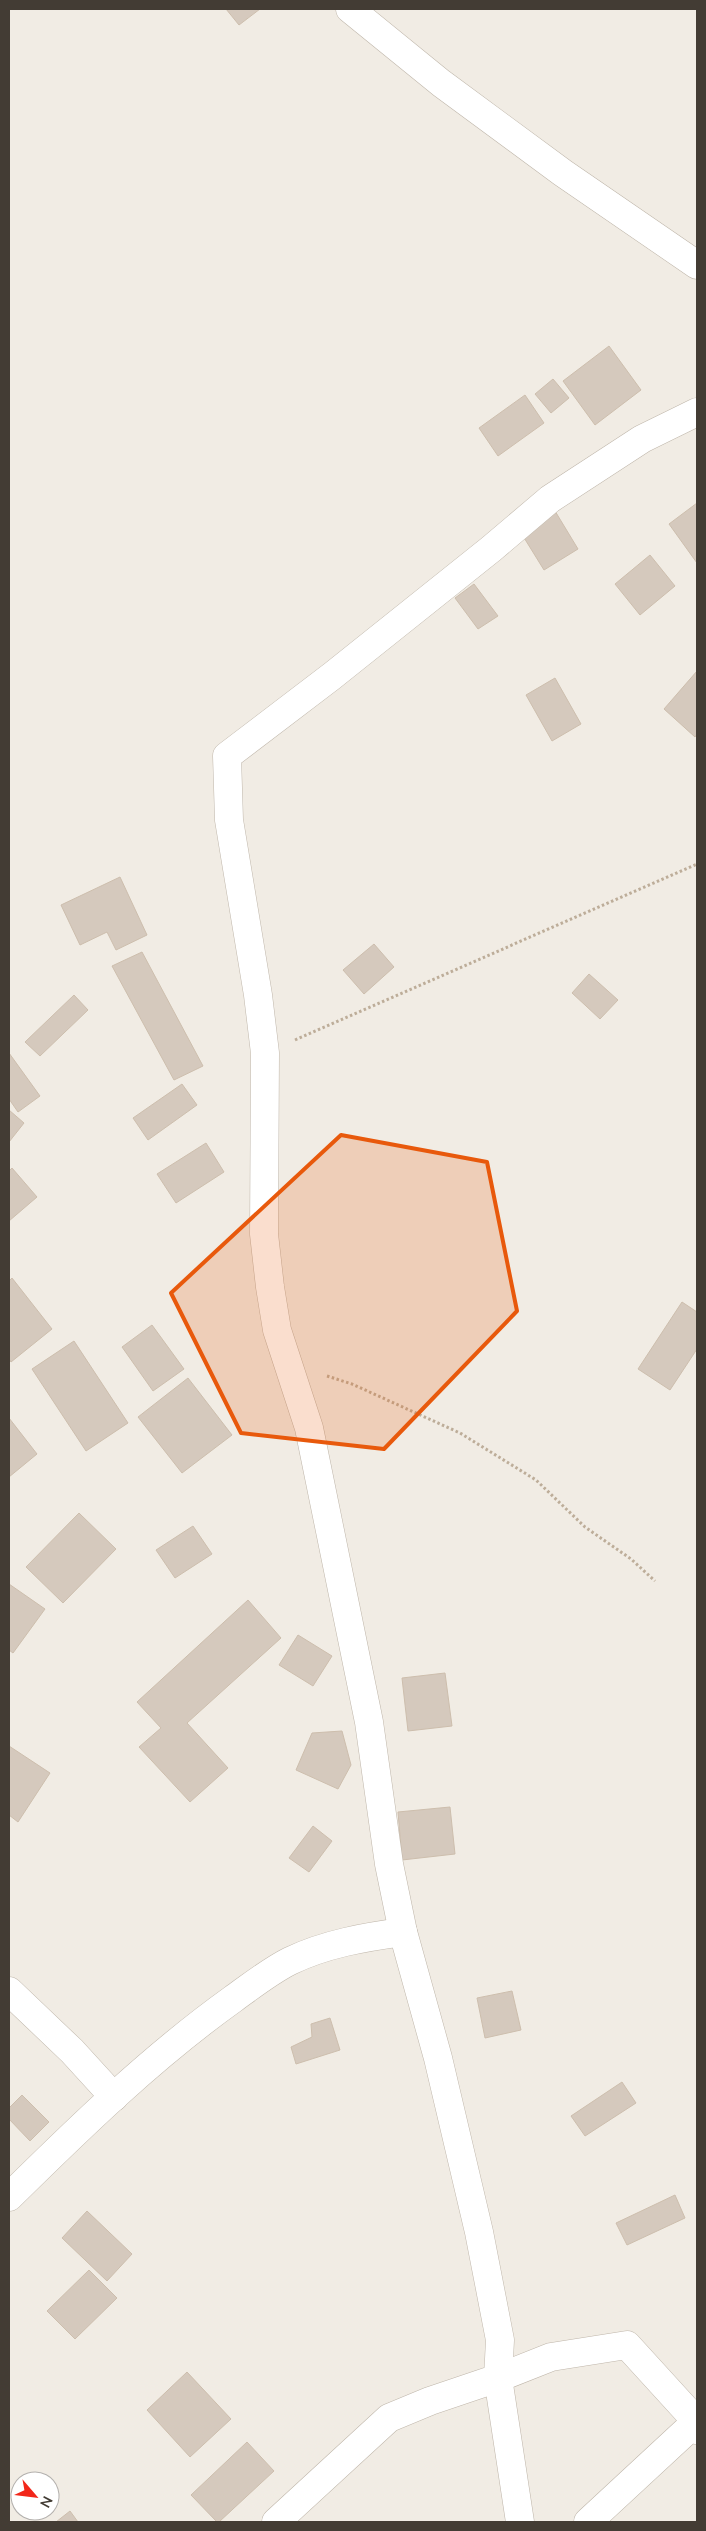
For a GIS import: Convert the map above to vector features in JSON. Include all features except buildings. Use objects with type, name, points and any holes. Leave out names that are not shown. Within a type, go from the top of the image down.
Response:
[{"type":"street","points":[[350,9],[463,100],[697,265]]},
{"type":"street","points":[[520,2522],[498,2378],[500,2340],[479,2232],[438,2058],[403,1932],[389,1864],[369,1722],[309,1428],[277,1330],[264,1234],[265,1053],[258,995],[229,820],[227,756],[332,676],[491,549],[550,499],[642,439],[697,412]]},
{"type":"street","points":[[9,2197],[114,2097],[196,2026],[289,1961],[318,1949],[365,1937],[403,1932]]},
{"type":"street","points":[[9,1990],[72,2051],[114,2097]]},
{"type":"street","points":[[276,2522],[352,2450],[389,2418],[430,2400],[498,2378],[551,2357],[627,2345],[689,2413],[696,2425],[588,2522]]},
{"type":"path","points":[[265,1053],[697,864]]},
{"type":"path","points":[[288,1363],[352,1384],[460,1433],[536,1480],[585,1527],[655,1580]]},
{"type":"highlighted area","points":[[341,1135],[487,1162],[517,1311],[384,1449],[241,1433],[171,1293]]}]
